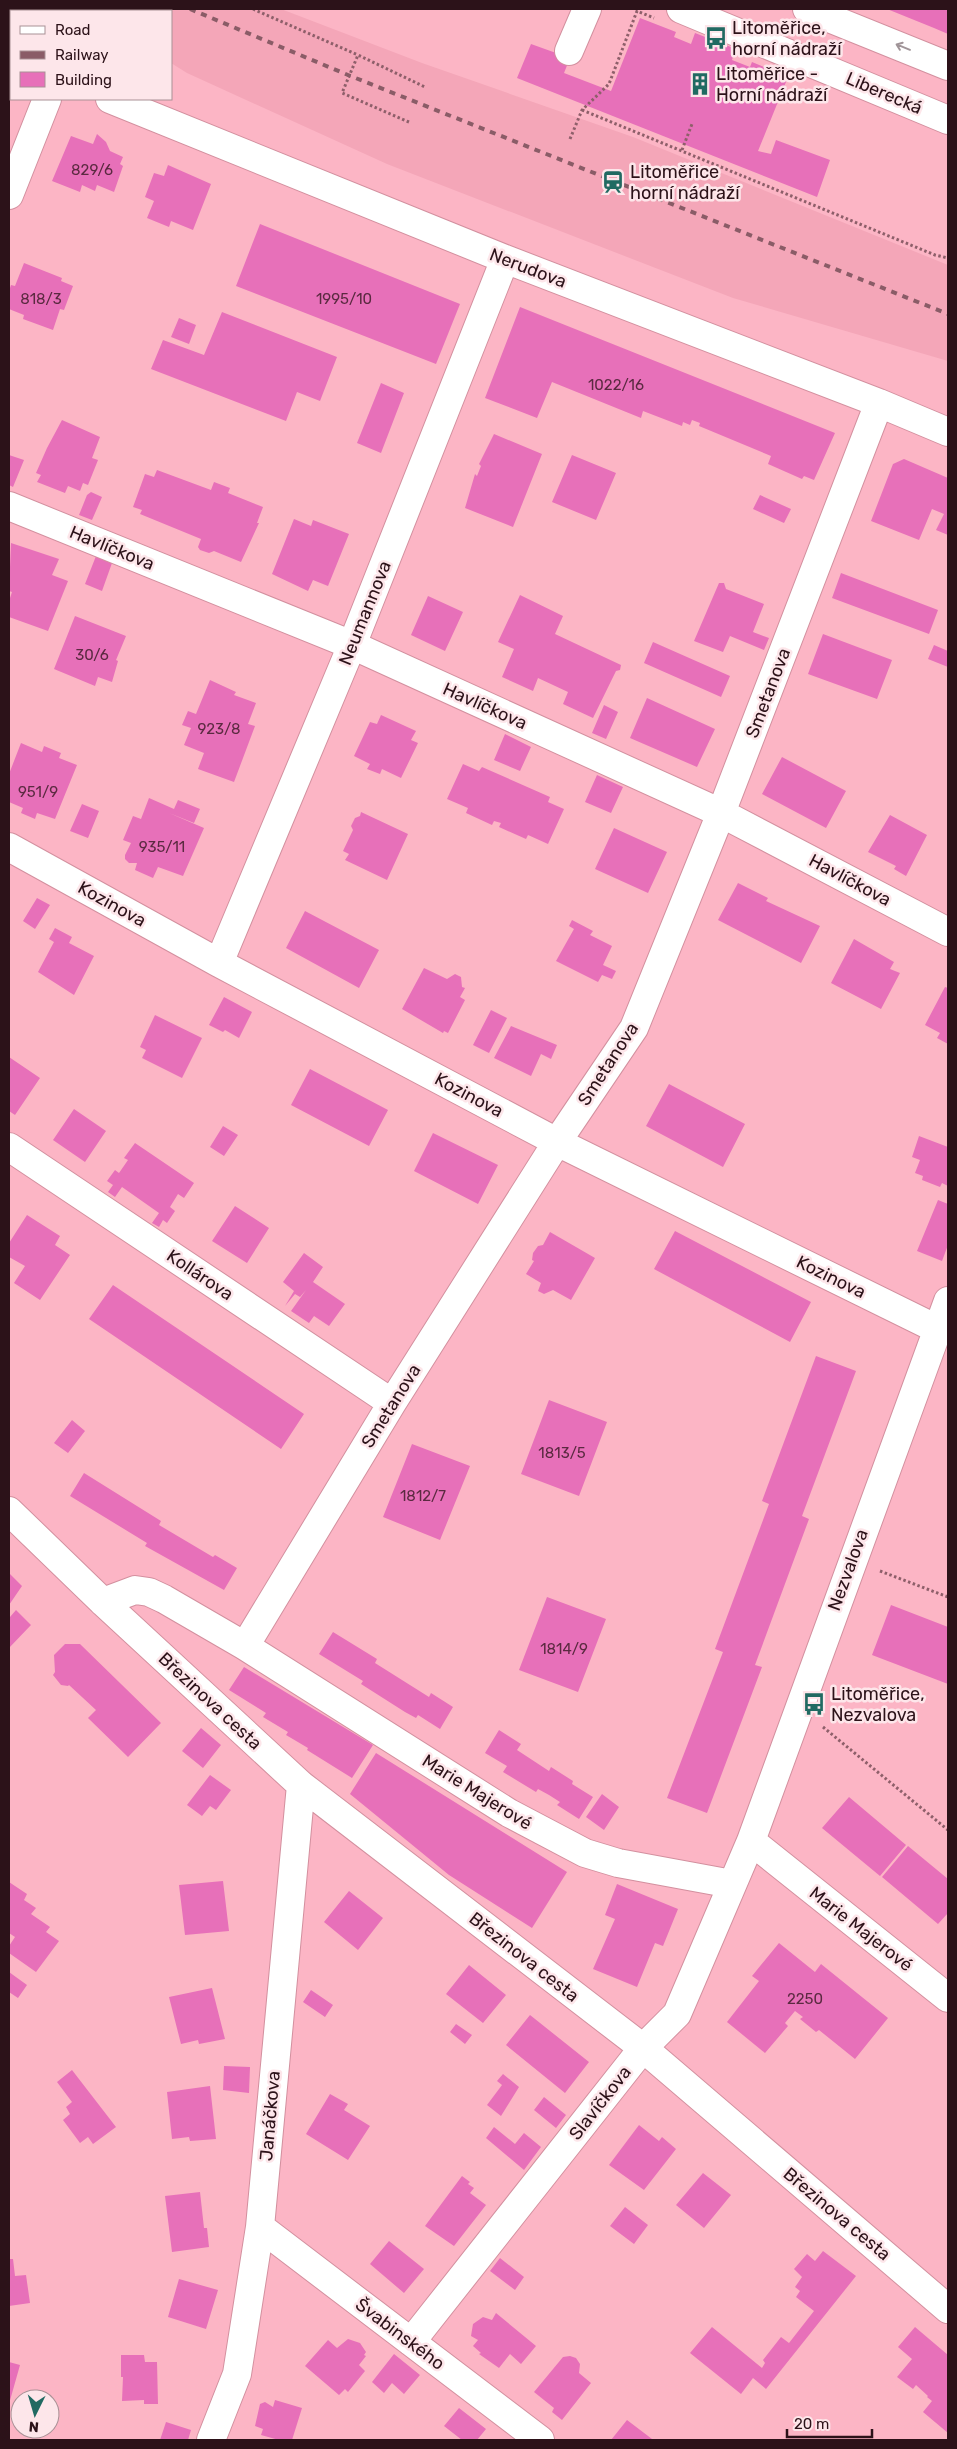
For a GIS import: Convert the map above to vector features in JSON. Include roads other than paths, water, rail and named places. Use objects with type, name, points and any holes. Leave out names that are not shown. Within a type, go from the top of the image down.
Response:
[{"type":"street","points":[[570,52],[587,9]]},
{"type":"street","points":[[807,9],[948,66]]},
{"type":"street","name":"Liberecká","points":[[670,14],[948,120]]},
{"type":"street","points":[[9,195],[47,100]]},
{"type":"street","name":"Nerudova","points":[[112,100],[504,259],[880,403],[948,432]]},
{"type":"street","name":"Neumannova","points":[[219,963],[352,645],[504,259]]},
{"type":"street","name":"Smetanova","points":[[245,1646],[392,1403],[557,1142],[634,1028],[721,813],[880,403]]},
{"type":"street","name":"Havlíčkova","points":[[9,506],[352,645],[721,813],[948,932]]},
{"type":"street","name":"Kozinova","points":[[9,847],[219,963],[557,1142],[937,1329]]},
{"type":"street","name":"Kollárova","points":[[9,1147],[392,1403]]},
{"type":"street","name":"Nezvalova","points":[[751,1841],[948,1301]]},
{"type":"street","name":"Březinova cesta","points":[[9,1511],[103,1602],[301,1785],[643,2048],[948,2308]]},
{"type":"street","name":"Marie Majerové","points":[[103,1602],[136,1590],[149,1592],[245,1646],[509,1813],[585,1853],[618,1863],[732,1884]]},
{"type":"street","name":"Janáčkova","points":[[211,2440],[237,2374],[260,2227],[301,1785]]},
{"type":"street","name":"Marie Majerové","points":[[751,1841],[948,1998]]},
{"type":"street","name":"Slavíčkova","points":[[411,2342],[643,2048],[677,2014],[751,1841]]},
{"type":"street","name":"Švabinského","points":[[260,2227],[540,2440]]},
{"type":"railway","points":[[190,9],[348,75],[948,314]]},
{"type":"place","name":"Litoměřice, horní nádraží","points":[[716,38]]},
{"type":"place","name":"Litoměřice - Horní nádraží","points":[[700,84]]},
{"type":"place","name":"Litoměřice horní nádraží","points":[[613,182]]},
{"type":"place","name":"Litoměřice, Nezvalova","points":[[814,1704]]}]
